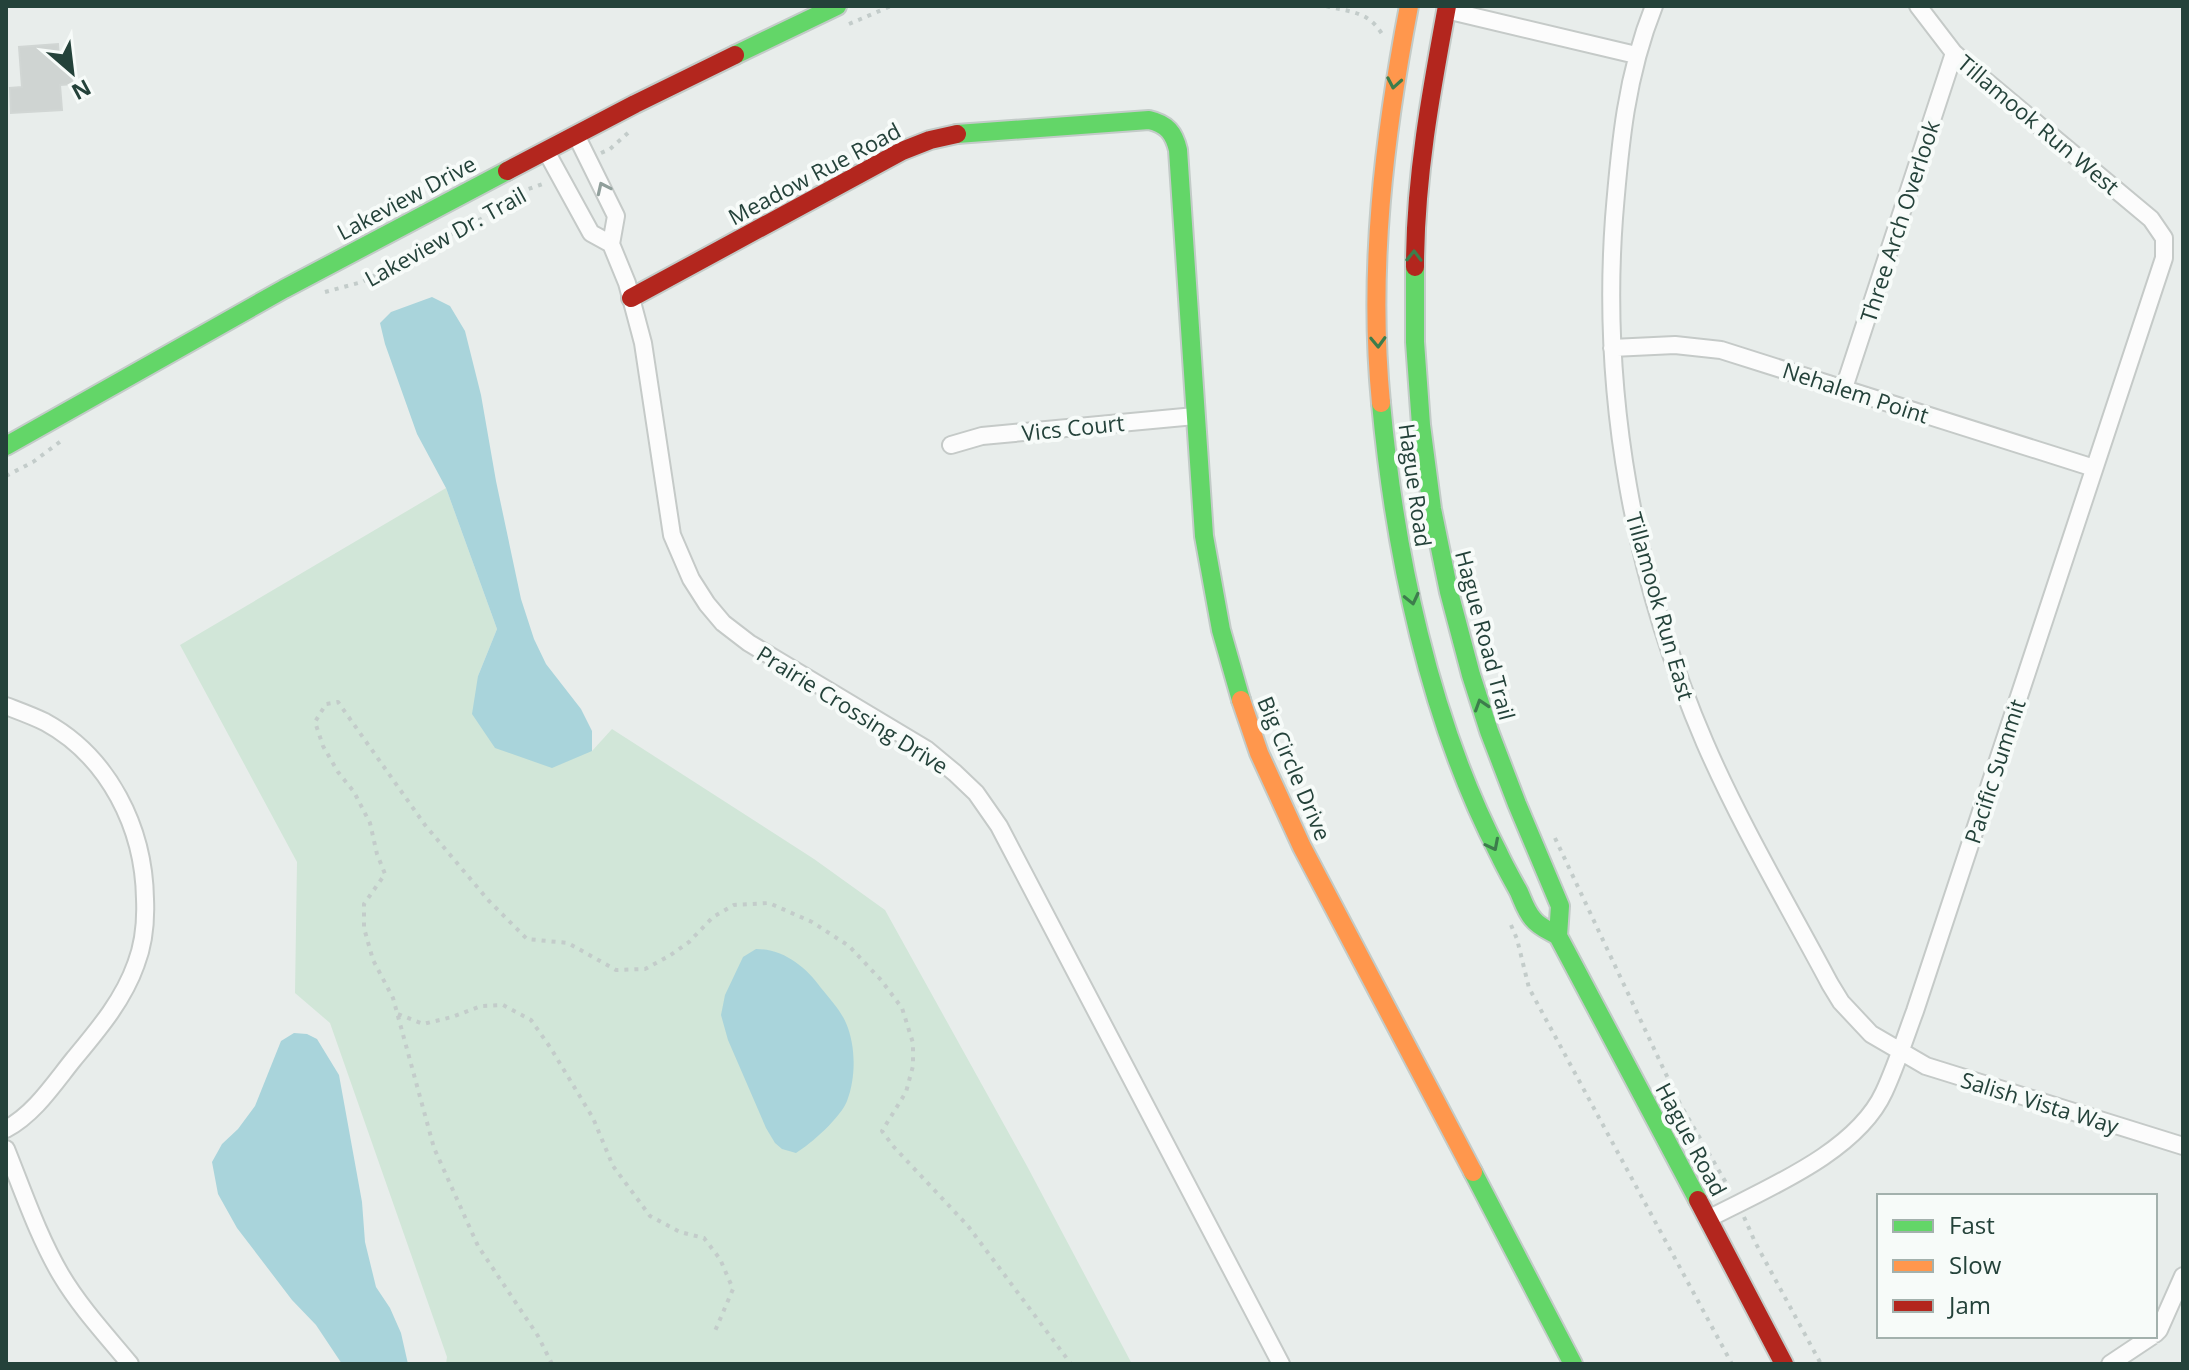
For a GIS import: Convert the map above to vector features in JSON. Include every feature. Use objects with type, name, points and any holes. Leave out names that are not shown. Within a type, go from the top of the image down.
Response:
[{"type":"street","name":"Lakeview Drive","points":[[6,446],[284,289],[649,97],[837,6]]},
{"type":"street","name":"Hague Road","points":[[1409,6],[1391,100],[1379,209],[1379,376],[1395,523],[1429,665],[1490,840],[1535,921],[1558,936],[1784,1364]]},
{"type":"street","name":"Tillamook Run East","points":[[1654,6],[1636,55],[1618,155],[1612,253],[1612,348],[1619,427],[1635,522],[1659,614],[1690,705],[1729,792],[1835,993],[1871,1034],[1900,1051]]},
{"type":"street","name":"Tillamook Run West","points":[[1918,6],[1954,53],[2151,219],[2164,238]]},
{"type":"street","name":"Hague Road","points":[[1442,7],[1416,202],[1414,244],[1416,366],[1429,496],[1466,659],[1501,764],[1560,908],[1558,936]]},
{"type":"street","points":[[1442,7],[1636,55]]},
{"type":"street","name":"Three Arch Overlook","points":[[1844,388],[1954,53]]},
{"type":"street","name":"Meadow Rue Road","points":[[631,298],[902,151],[930,140],[958,134],[1149,120],[1161,122],[1170,131]]},
{"type":"street","name":"Big Circle Drive","points":[[1170,131],[1178,150],[1204,536],[1221,630],[1237,690],[1259,753],[1302,847],[1573,1364]]},
{"type":"street","name":"Prairie Crossing Drive","points":[[576,135],[616,216],[611,244],[631,298],[650,384],[672,535],[691,579],[723,623],[749,643],[926,749],[976,793],[999,826],[1281,1364]]},
{"type":"street","name":"Prairie Crossing Drive","points":[[546,151],[591,233],[611,244]]},
{"type":"street","name":"Pacific Summit","points":[[1708,1219],[1817,1161],[1838,1146],[1872,1113],[1884,1093],[1915,1011],[2164,258],[2164,238]]},
{"type":"street","name":"Nehalem Point","points":[[1612,348],[1675,345],[1710,348],[1743,356],[2094,468]]},
{"type":"street","name":"Vics Court","points":[[951,445],[982,436],[1195,416]]},
{"type":"street","points":[[6,706],[47,723],[91,760],[124,808],[145,871],[142,945],[136,965],[113,1009],[27,1116],[6,1129]]},
{"type":"street","name":"Salish Vista Way","points":[[1900,1051],[1926,1066],[2183,1146]]},
{"type":"street","points":[[6,1149],[60,1274],[130,1364]]},
{"type":"street","points":[[2157,1332],[2183,1276]]},
{"type":"street","points":[[2110,1364],[2149,1338]]},
{"type":"path","points":[[837,29],[891,6]]},
{"type":"path","points":[[1326,6],[1365,15],[1376,23],[1382,34]]},
{"type":"path","points":[[588,158],[610,149],[639,127]]},
{"type":"path","name":"Lakeview Dr. Trail","points":[[318,294],[362,282],[496,211],[520,190],[559,178]]},
{"type":"path","points":[[6,476],[33,462],[70,434]]},
{"type":"path","points":[[552,1364],[538,1336],[478,1246],[434,1148],[393,998],[373,960],[364,928],[364,904],[385,874],[370,823],[354,792],[323,746],[315,722],[326,704],[338,702],[425,825],[489,901],[527,939],[568,943],[616,970],[645,969],[679,949],[713,917],[734,905],[769,903],[812,922],[849,946],[902,1008],[913,1043],[913,1066],[906,1092],[882,1131],[968,1226],[1071,1364]]},
{"type":"path","points":[[1552,830],[1680,1104],[1722,1177]]},
{"type":"path","points":[[398,1014],[423,1024],[481,1006],[503,1005],[531,1020],[593,1118],[613,1166],[650,1216],[680,1232],[704,1238],[720,1259],[733,1289],[715,1331]]},
{"type":"path","points":[[1755,1242],[1821,1364]]},
{"type":"green space","points":[[446,488],[497,629],[478,676],[592,751],[612,729],[814,859],[885,910],[1132,1364],[446,1364],[447,1357],[330,1023],[295,993],[297,862],[180,645]]},
{"type":"water","points":[[432,297],[450,306],[465,331],[481,395],[521,599],[534,639],[546,664],[581,709],[592,731],[592,751],[552,768],[495,748],[472,714],[478,676],[497,629],[446,488],[417,434],[380,323],[391,312]]},
{"type":"water","points":[[756,949],[785,956],[808,973],[841,1014],[852,1042],[853,1072],[847,1101],[825,1130],[796,1153],[782,1149],[766,1128],[728,1040],[721,1015],[725,995],[743,957]]},
{"type":"water","points":[[294,1033],[317,1039],[339,1075],[362,1202],[365,1242],[376,1287],[401,1333],[408,1364],[342,1364],[316,1325],[292,1300],[237,1228],[218,1194],[212,1162],[222,1144],[255,1106],[281,1041]]},
{"type":"building","points":[[58,44],[59,58],[71,58],[72,84],[60,85],[62,110],[11,113],[10,88],[22,87],[19,47]]},
{"type":"traffic: fast","points":[[735,55],[837,6]]},
{"type":"traffic: fast","points":[[957,134],[1149,120],[1169,130],[1174,139],[1178,150],[1204,536],[1221,630],[1241,700]]},
{"type":"traffic: fast","points":[[6,446],[284,289],[507,171]]},
{"type":"traffic: fast","points":[[1415,267],[1415,342],[1421,425],[1432,509],[1449,592],[1489,731],[1560,906],[1558,936]]},
{"type":"traffic: fast","points":[[1381,403],[1396,518],[1419,634],[1453,748],[1474,802],[1528,913],[1538,924],[1558,936],[1698,1200]]},
{"type":"traffic: fast","points":[[1473,1172],[1573,1364]]},
{"type":"traffic: slow","points":[[1381,403],[1376,303],[1381,203],[1392,104],[1409,6]]},
{"type":"traffic: slow","points":[[1241,700],[1259,753],[1302,847],[1473,1172]]},
{"type":"traffic: jam","points":[[1415,267],[1421,168],[1447,6]]},
{"type":"traffic: jam","points":[[507,171],[735,55]]},
{"type":"traffic: jam","points":[[631,298],[902,151],[957,134]]},
{"type":"traffic: jam","points":[[1698,1200],[1784,1364]]}]
